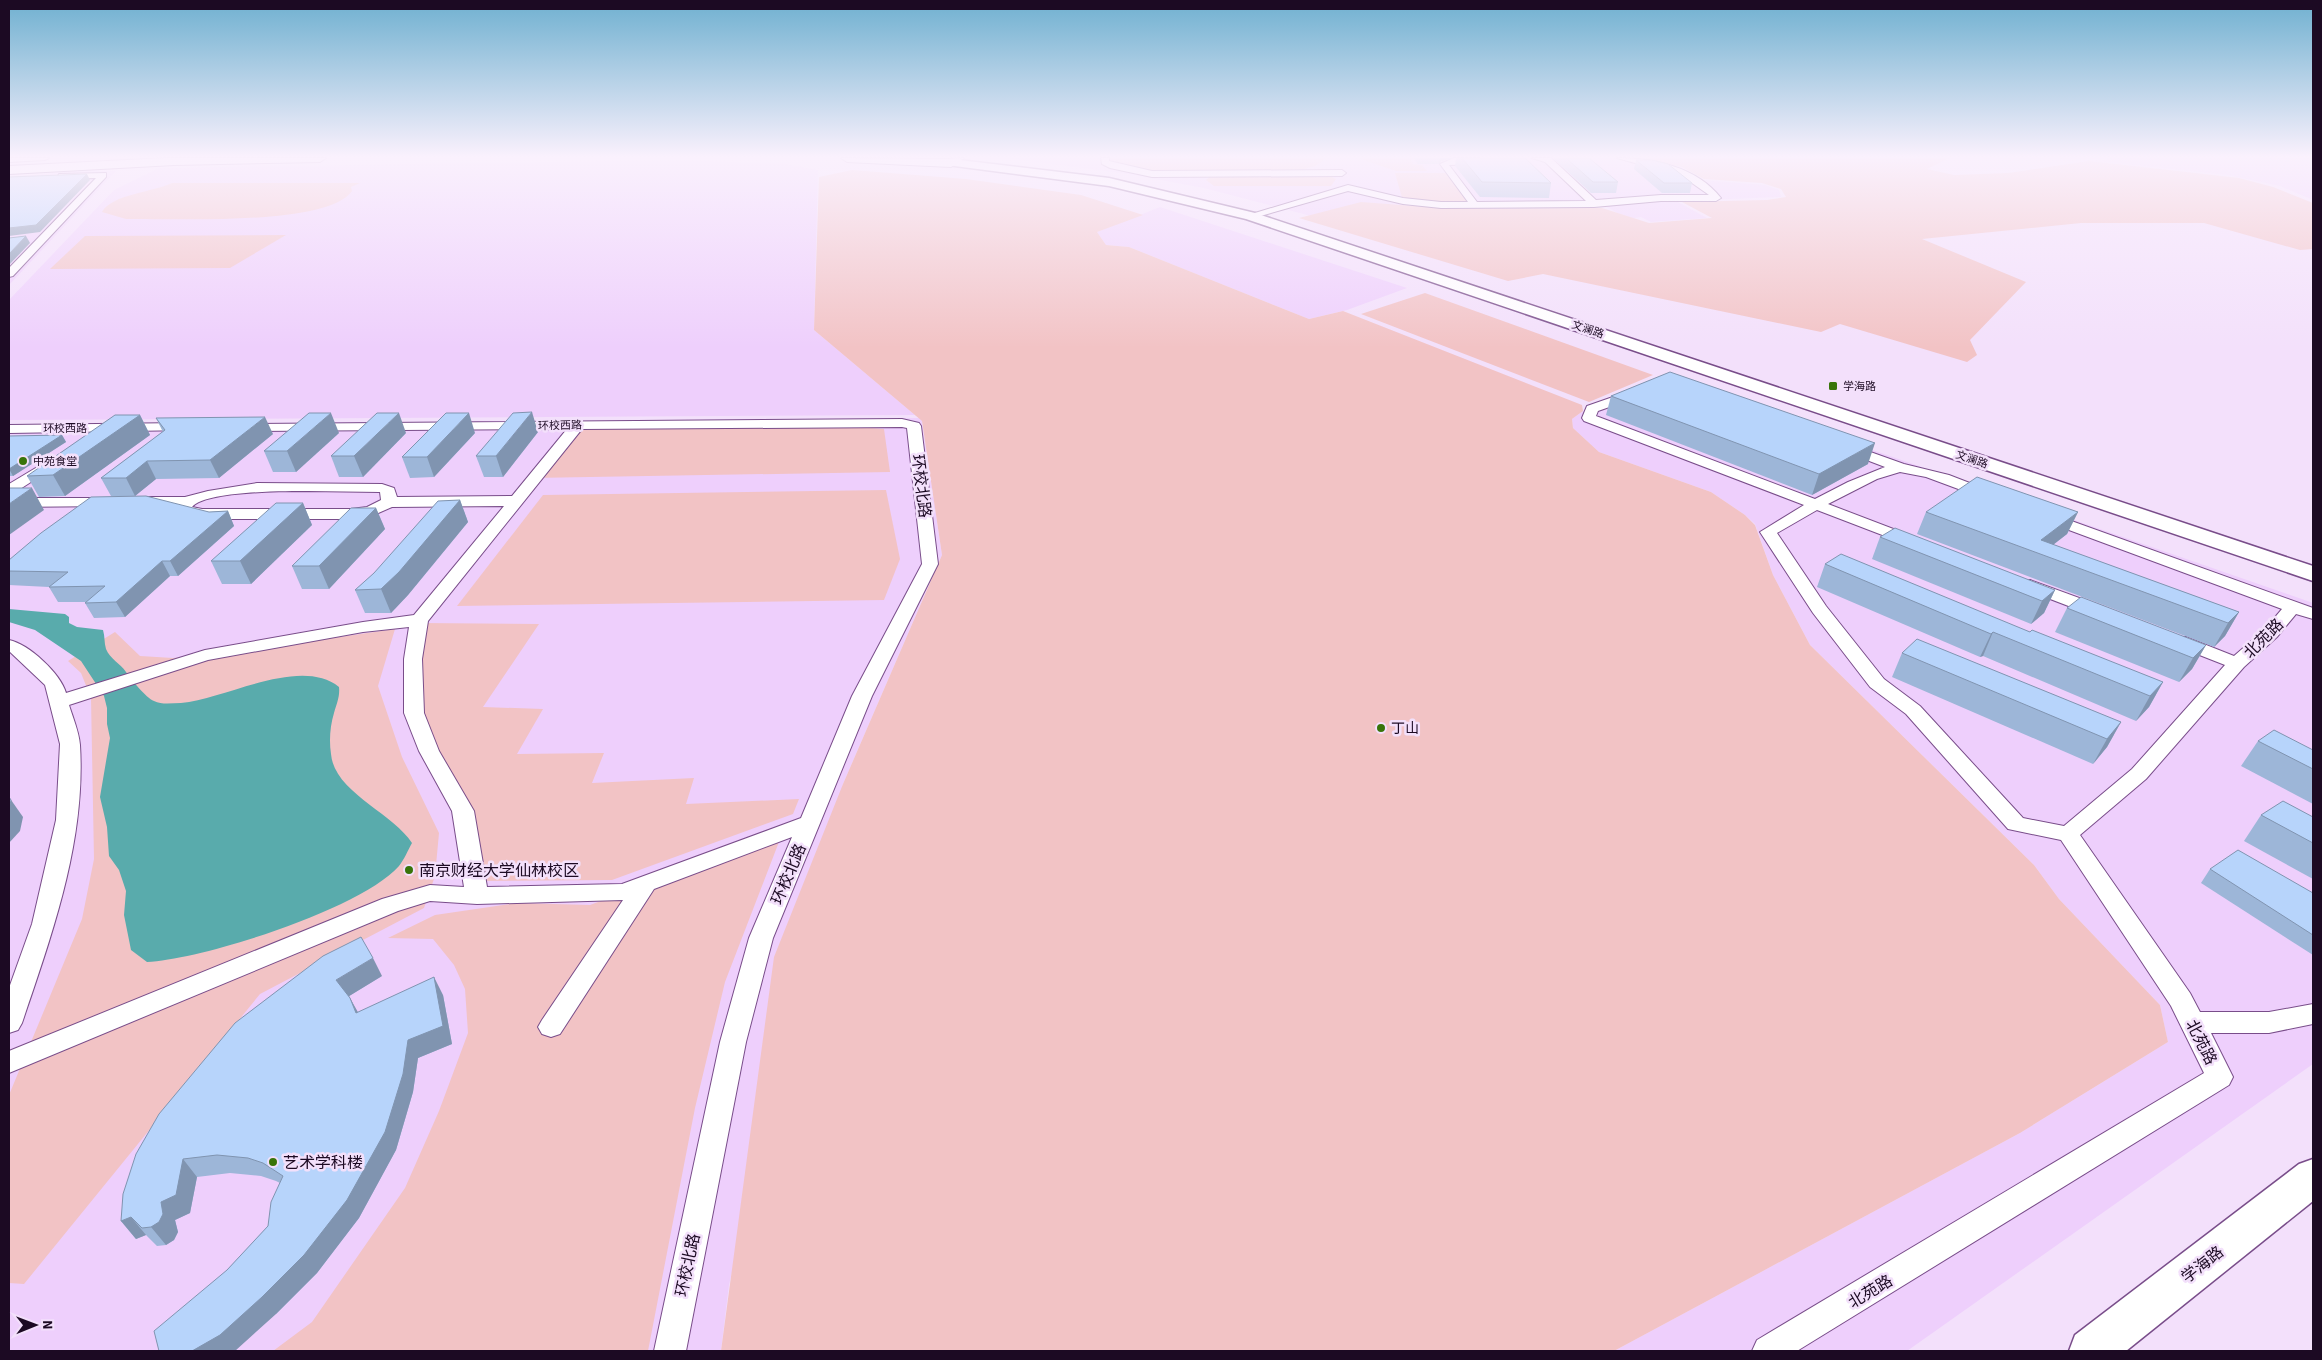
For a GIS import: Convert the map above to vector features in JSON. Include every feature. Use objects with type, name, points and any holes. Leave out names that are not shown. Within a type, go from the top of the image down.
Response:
[{"type":"main road","name":"文澜路","points":[[1266,221],[2313,574]]},
{"type":"main road","name":"文澜路","points":[[1309,221],[2030,462]]},
{"type":"main road","name":"学海路","points":[[2091,1351],[2313,1177]]},
{"type":"street","points":[[9,274],[60,221]]},
{"type":"street","points":[[27,239],[45,237]]},
{"type":"street","points":[[1646,390],[1592,409],[1589,418],[1930,548]]},
{"type":"street","name":"环校西路","points":[[229,427],[902,423]]},
{"type":"street","name":"环校北路","points":[[670,1351],[735,1033],[761,938],[862,696],[930,564],[914,426],[902,423]]},
{"type":"street","points":[[477,896],[463,811],[429,751],[414,713],[413,658],[418,620],[577,426]]},
{"type":"street","name":"环校西路","points":[[9,428],[195,427]]},
{"type":"street","points":[[81,444],[105,428]]},
{"type":"street","points":[[1838,445],[2002,500]]},
{"type":"street","points":[[9,490],[65,454]]},
{"type":"street","points":[[1902,468],[1891,470],[1860,482],[1768,532],[1819,609],[1877,683],[1914,710],[2016,824],[2068,834]]},
{"type":"street","points":[[9,503],[186,502],[226,490],[301,488],[382,488],[389,491],[389,502]]},
{"type":"street","points":[[186,502],[184,507],[187,512],[202,514],[356,514],[371,511],[389,502],[515,501]]},
{"type":"street","points":[[2029,510],[2303,610]]},
{"type":"street","points":[[2014,579],[2116,617]]},
{"type":"street","name":"北苑路","points":[[1768,1351],[2220,1077],[2181,1000],[2068,834],[2139,774],[2238,662],[2271,633],[2303,610]]},
{"type":"street","points":[[59,702],[205,655],[363,627],[418,620]]},
{"type":"street","points":[[2163,635],[2238,662]]},
{"type":"street","points":[[9,645],[16,648],[54,683],[70,744],[67,820],[44,924],[9,1023]]},
{"type":"street","points":[[9,1062],[390,905],[430,893],[477,896],[624,892],[810,822]]},
{"type":"street","points":[[550,1027],[646,884]]},
{"type":"street","points":[[2192,1022],[2247,1023],[2298,1019],[2313,1014]]},
{"type":"shaded area","points":[[9,221],[69,221],[9,285]]},
{"type":"shaded area","points":[[84,221],[817,221],[814,330],[915,415],[9,420],[9,300]]},
{"type":"shaded area","name":"丁山","points":[[818,221],[1126,221],[1097,232],[1106,245],[1129,247],[1309,319],[1343,311],[1582,405],[1583,411],[1572,419],[1573,428],[1599,452],[1711,492],[1745,515],[1755,525],[1773,575],[1810,645],[2034,865],[2059,899],[2160,1005],[2168,1042],[2020,1133],[1614,1351],[721,1351],[774,957],[843,784],[942,555],[922,421],[814,330]]},
{"type":"shaded area","points":[[1124,221],[1204,221],[1407,288],[1347,310],[1309,319],[1129,247],[1106,245],[1097,232]]},
{"type":"shaded area","points":[[1311,221],[1644,221],[1649,223],[2313,221],[2313,249],[2300,250],[2204,223],[2081,223],[1922,239],[2026,282],[1970,340],[1977,355],[1967,362],[1840,324],[1821,332],[1543,274],[1508,281]]},
{"type":"shaded area","points":[[286,235],[230,268],[50,269],[85,236]]},
{"type":"shaded area","points":[[1425,293],[1653,375],[1589,402],[1361,314]]},
{"type":"shaded area","points":[[1668,379],[2313,603],[2313,1064],[1907,1351],[1614,1351],[2020,1133],[2168,1042],[2160,1005],[2059,899],[2034,865],[1810,645],[1773,575],[1755,524],[1711,492],[1599,452],[1573,428],[1572,419],[1583,411]]},
{"type":"shaded area","name":"南京财经大学仙林校区","points":[[919,418],[922,421],[942,555],[843,784],[729,1285],[721,1351],[9,1351],[9,425]]},
{"type":"shaded area","points":[[860,427],[884,429],[890,472],[532,478],[572,428]]},
{"type":"shaded area","points":[[886,490],[900,559],[884,600],[457,606],[543,495]]},
{"type":"shaded area","points":[[9,609],[65,614],[69,617],[69,623],[77,627],[103,630],[106,649],[110,656],[124,669],[143,692],[157,702],[181,703],[199,700],[284,677],[304,676],[323,679],[339,687],[339,697],[330,734],[331,754],[335,768],[342,780],[353,791],[392,822],[412,843],[401,864],[380,882],[352,899],[280,929],[205,952],[147,962],[131,950],[124,915],[126,891],[119,870],[109,856],[107,827],[100,797],[110,738],[104,696],[81,661],[35,630],[9,622]]},
{"type":"shaded area","points":[[420,623],[539,624],[483,707],[543,709],[517,754],[604,753],[592,783],[694,778],[686,804],[799,799],[793,814],[612,880],[475,881],[471,847],[417,721]]},
{"type":"shaded area","points":[[395,629],[378,686],[402,757],[439,833],[435,876],[424,908],[260,994],[24,1284],[9,1283],[9,1095],[82,919],[94,859],[91,698],[81,673],[68,661],[115,632],[140,656],[173,658],[249,650]]},
{"type":"shaded area","points":[[782,834],[725,982],[695,1108],[648,1351],[273,1351],[312,1322],[405,1188],[439,1111],[468,1033],[465,989],[454,965],[433,939],[388,938],[435,915],[517,903],[590,905]]},
{"type":"building","points":[[9,221],[40,221],[36,225],[9,228]]},
{"type":"building","points":[[26,236],[9,254],[9,238]]},
{"type":"building","points":[[1670,372],[1875,443],[1819,474],[1611,396]]},
{"type":"building","points":[[532,412],[496,456],[476,456],[513,413]]},
{"type":"building","points":[[309,413],[331,413],[287,451],[264,451]]},
{"type":"building","points":[[377,413],[399,413],[354,456],[331,456]]},
{"type":"building","points":[[446,413],[469,413],[427,457],[402,457]]},
{"type":"building","points":[[115,415],[140,415],[53,475],[27,476]]},
{"type":"building","points":[[265,417],[210,460],[147,461],[126,478],[101,478],[165,430],[156,418]]},
{"type":"building","points":[[62,435],[9,469],[9,436]]},
{"type":"building","points":[[1977,477],[2078,512],[2041,540],[2239,612],[2228,623],[1926,512]]},
{"type":"building","points":[[9,488],[32,488],[9,504]]},
{"type":"building","points":[[146,496],[209,512],[228,511],[170,561],[162,561],[116,602],[85,603],[105,586],[49,587],[68,572],[9,571],[9,560],[41,533],[91,497]]},
{"type":"building","points":[[460,500],[399,572],[381,589],[355,590],[374,573],[438,501]]},
{"type":"building","points":[[276,503],[303,503],[240,561],[211,561]]},
{"type":"building","points":[[351,508],[376,508],[319,566],[292,566]]},
{"type":"building","points":[[1895,528],[2055,590],[2042,601],[1880,537]]},
{"type":"building","points":[[1841,554],[2030,632],[2032,630],[2163,682],[2150,696],[1993,632],[1991,634],[1825,564]]},
{"type":"building","points":[[2081,597],[2206,645],[2193,658],[2067,608]]},
{"type":"building","points":[[1917,639],[2121,722],[2107,739],[1902,653]]},
{"type":"building","points":[[2274,730],[2313,750],[2313,769],[2258,741]]},
{"type":"building","points":[[2283,801],[2313,817],[2313,843],[2261,815]]},
{"type":"building","points":[[2238,850],[2313,893],[2313,935],[2210,869]]},
{"type":"building","name":"艺术学科楼","points":[[361,937],[373,958],[336,980],[350,998],[356,1013],[434,977],[443,1026],[408,1040],[403,1074],[385,1132],[347,1200],[304,1255],[220,1335],[192,1351],[159,1351],[154,1331],[227,1270],[268,1226],[271,1202],[283,1176],[263,1163],[248,1158],[217,1155],[183,1159],[176,1195],[161,1202],[163,1214],[159,1222],[151,1227],[142,1228],[131,1217],[121,1221],[123,1194],[136,1154],[159,1114],[235,1023],[323,956]]},
{"type":"place","name":"学海路","points":[[1833,386]]},
{"type":"place","name":"中苑食堂","points":[[23,461]]},
{"type":"place","name":"丁山","points":[[1381,728]]},
{"type":"place","name":"南京财经大学仙林校区","points":[[409,870]]},
{"type":"place","name":"艺术学科楼","points":[[273,1162]]}]
